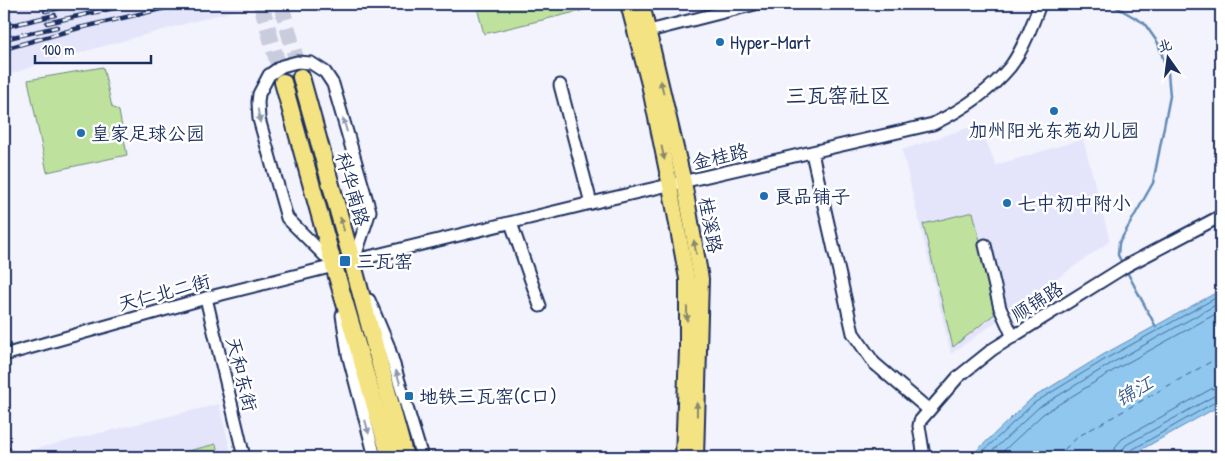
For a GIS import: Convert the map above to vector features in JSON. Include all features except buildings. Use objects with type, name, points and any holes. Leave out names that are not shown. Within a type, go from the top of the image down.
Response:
[{"type":"highway","name":"科华南路","points":[[300,77],[405,457]]},
{"type":"highway","name":"科华南路","points":[[283,82],[390,457]]},
{"type":"main road","name":"桂溪路","points":[[628,4],[649,84],[687,279],[687,349],[683,457]]},
{"type":"main road","name":"桂溪路","points":[[642,4],[684,182],[701,279],[696,457]]},
{"type":"street","points":[[649,31],[755,4]]},
{"type":"street","name":"金桂路","points":[[352,261],[591,203],[933,124],[977,99],[1010,66],[1031,28],[1040,4]]},
{"type":"street","points":[[375,457],[348,354],[334,266],[287,218],[259,119],[259,94],[269,75],[282,66],[297,62],[312,63],[325,72],[334,84],[370,210],[352,261],[388,345],[422,457]]},
{"type":"street","points":[[560,85],[591,203]]},
{"type":"street","points":[[812,153],[853,333],[874,363],[929,410]]},
{"type":"street","name":"顺锦路","points":[[924,457],[919,426],[920,420],[958,378],[993,349],[1123,268],[1221,216]]},
{"type":"street","points":[[511,223],[540,306]]},
{"type":"street","points":[[985,245],[1000,308],[1013,337]]},
{"type":"street","name":"天仁北二街","points":[[4,355],[206,298],[334,266]]},
{"type":"street","name":"天和东街","points":[[206,298],[244,457]]},
{"type":"street","points":[[4,452],[5,457]]},
{"type":"shaded area","points":[[4,4],[246,4],[247,7],[53,60],[4,76]]},
{"type":"shaded area","name":"七中初中附小","points":[[979,124],[996,165],[1083,139],[1110,241],[951,354],[902,150]]},
{"type":"shaded area","points":[[219,404],[232,457],[19,457],[18,453]]},
{"type":"green space","points":[[476,4],[609,4],[484,34]]},
{"type":"green space","name":"皇家足球公园","points":[[103,67],[112,107],[119,111],[127,155],[47,172],[28,80]]},
{"type":"green space","points":[[973,212],[997,312],[953,347],[923,224]]},
{"type":"green space","points":[[216,444],[219,457],[177,457],[176,454]]},
{"type":"water","name":"锦江","points":[[1221,290],[1221,405],[1128,457],[970,457],[1031,399],[1106,353]]},
{"type":"waterway","points":[[1111,4],[1144,23],[1158,43],[1168,73],[1170,96],[1153,183],[1119,243],[1118,255],[1122,263]]},
{"type":"waterway","points":[[1126,270],[1156,327]]},
{"type":"ferry route","points":[[1056,457],[1079,436],[1221,356]]},
{"type":"tunnel","points":[[261,4],[283,82]]},
{"type":"tunnel","points":[[281,4],[301,77]]},
{"type":"railway","points":[[45,11],[79,4]]},
{"type":"railway","points":[[47,23],[132,4]]},
{"type":"railway","points":[[4,49],[79,28],[183,4]]},
{"type":"railway","points":[[4,27],[55,15]]},
{"type":"railway","points":[[4,39],[57,27]]},
{"type":"place","name":"Hyper-Mart","points":[[720,42]]},
{"type":"place","name":"加州阳光东苑幼儿园","points":[[1054,111]]},
{"type":"place","name":"皇家足球公园","points":[[81,133]]},
{"type":"place","name":"良品铺子","points":[[764,196]]},
{"type":"place","name":"七中初中附小","points":[[1007,203]]},
{"type":"place","name":"三瓦窑","points":[[345,261]]},
{"type":"place","name":"地铁三瓦窑(C口)","points":[[409,396]]},
{"type":"district","name":"三瓦窑社区","points":[[838,96]]}]
